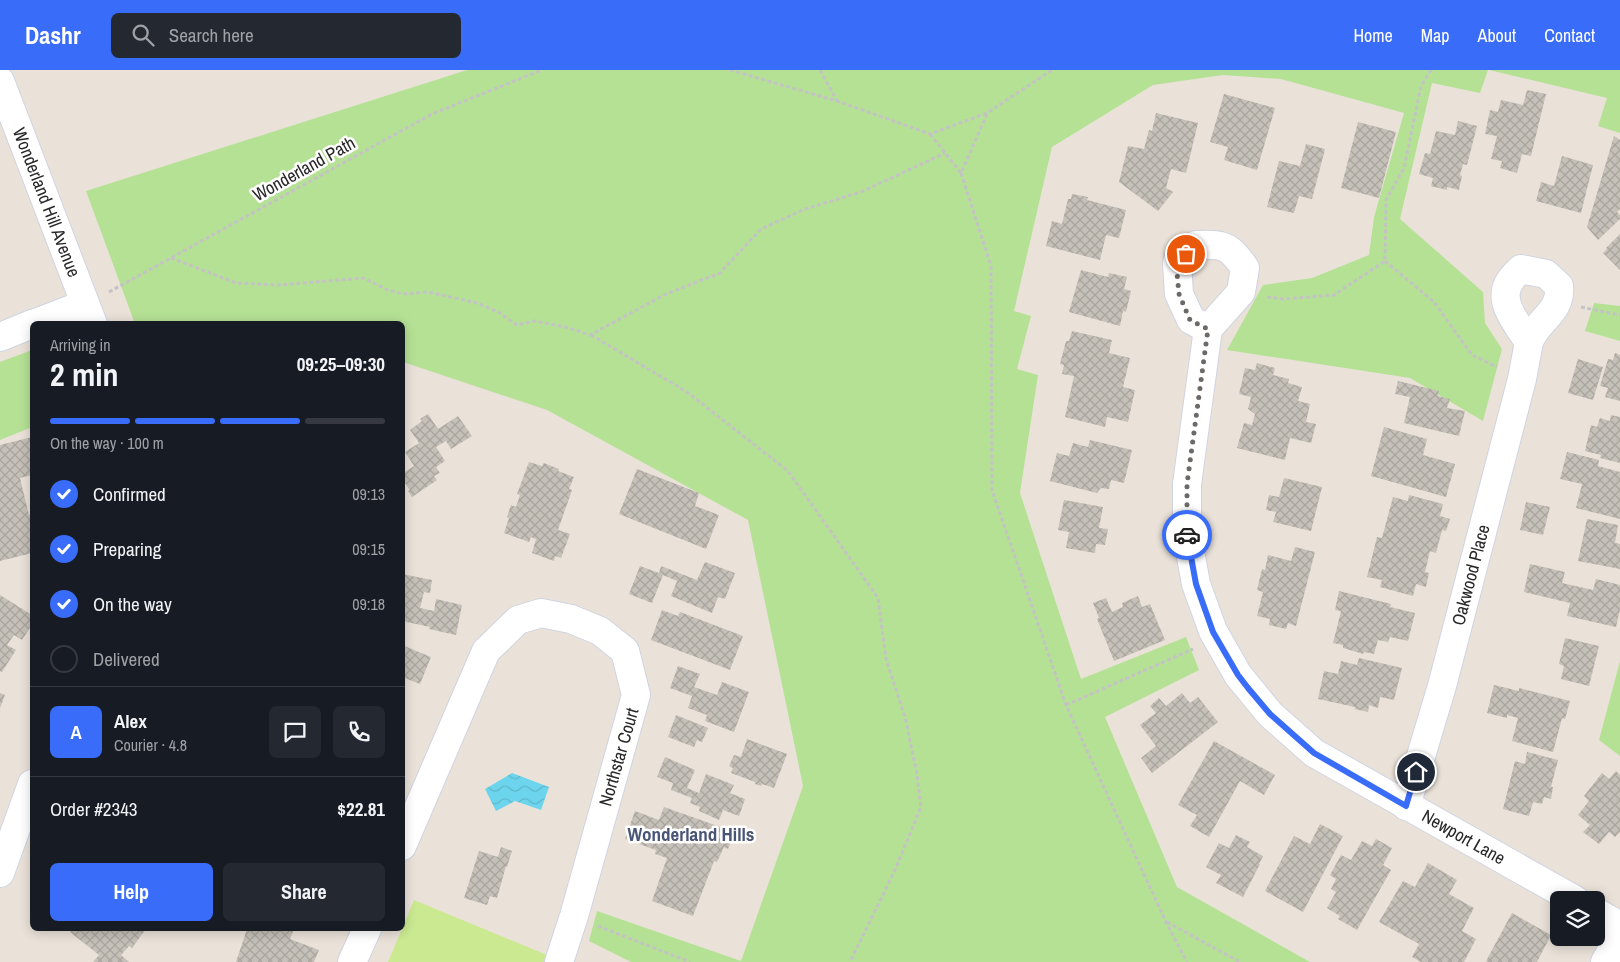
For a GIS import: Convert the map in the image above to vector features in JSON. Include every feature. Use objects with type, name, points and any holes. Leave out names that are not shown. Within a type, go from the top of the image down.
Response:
[{"type":"street","name":"Wonderland Hill Avenue","points":[[1,84],[89,314]]},
{"type":"street","points":[[1219,244],[1234,253],[1245,268],[1241,292],[1208,329],[1190,320],[1179,294],[1176,263],[1196,245],[1219,244]]},
{"type":"street","points":[[1529,342],[1508,310],[1505,295],[1508,282],[1521,269],[1546,274],[1559,286],[1560,295],[1558,302]]},
{"type":"street","name":"Oakwood Place","points":[[1406,806],[1442,686],[1522,379],[1529,342],[1532,334],[1558,302]]},
{"type":"street","points":[[50,321],[89,314]]},
{"type":"street","points":[[0,337],[30,325]]},
{"type":"street","name":"Newport Lane","points":[[1208,329],[1187,484],[1187,534],[1196,584],[1213,632],[1238,675],[1270,714],[1314,753],[1559,891]]},
{"type":"street","name":"Northstar Court","points":[[405,839],[486,651],[518,620],[541,613],[571,619],[600,631],[625,651],[636,695],[574,916],[558,962]]},
{"type":"street","points":[[0,872],[30,790]]},
{"type":"street","points":[[1605,917],[1620,926]]},
{"type":"street","points":[[352,962],[366,931]]},
{"type":"street","points":[[1605,962],[1620,936]]},
{"type":"path","name":"Wonderland Path","points":[[89,314],[117,288],[432,114],[542,70]]},
{"type":"path","points":[[730,70],[837,101],[930,134],[961,173],[991,266],[992,490],[1066,705],[1166,922],[1187,962]]},
{"type":"path","points":[[820,70],[837,101]]},
{"type":"path","points":[[930,134],[987,113],[1052,70]]},
{"type":"path","points":[[1385,261],[1386,200],[1404,168],[1420,86],[1431,70]]},
{"type":"path","points":[[961,173],[987,113]]},
{"type":"path","points":[[590,335],[666,294],[720,272],[761,229],[804,209],[861,192],[945,153]]},
{"type":"path","points":[[171,258],[236,283],[279,285],[363,278],[388,290],[403,294],[428,292],[478,303],[498,312],[517,325],[534,321],[565,327],[590,335],[687,392],[788,471],[878,598],[886,659],[905,717],[917,774],[921,807],[895,870],[850,962]]},
{"type":"path","points":[[1241,292],[1283,299],[1334,295],[1385,261]]},
{"type":"path","points":[[1385,261],[1434,302],[1472,355],[1522,379]]},
{"type":"path","points":[[1558,302],[1620,315]]},
{"type":"path","points":[[1066,705],[1217,639]]},
{"type":"path","points":[[574,916],[690,962]]},
{"type":"path","points":[[1166,922],[1240,962]]},
{"type":"green space","points":[[467,70],[1488,70],[1480,93],[1432,83],[1400,219],[1483,292],[1485,323],[1502,349],[1483,421],[1410,378],[1227,350],[1263,285],[1312,278],[1369,255],[1374,217],[1404,113],[1281,79],[1223,75],[1153,85],[1052,147],[1014,311],[1031,316],[1017,369],[1038,375],[1020,493],[1081,679],[1186,637],[1199,670],[1105,717],[1177,887],[1310,962],[631,962],[589,941],[597,911],[741,961],[803,786],[748,520],[547,410],[405,363],[405,321],[134,321],[86,191]]},
{"type":"green space","points":[[1489,70],[1620,70],[1620,133],[1598,126],[1607,98]]},
{"type":"green space","points":[[1594,303],[1620,306],[1620,341],[1585,331]]},
{"type":"green space","points":[[30,351],[30,428],[0,440],[0,362]]},
{"type":"green space","points":[[1620,661],[1620,756],[1599,740]]},
{"type":"green space","points":[[414,900],[547,955],[544,962],[388,962],[401,931],[405,931],[405,921]]},
{"type":"water","points":[[512,773],[549,787],[541,810],[515,801],[496,811],[485,789]]},
{"type":"building","points":[[1527,90],[1546,94],[1531,156],[1522,154],[1517,173],[1500,168],[1502,161],[1491,159],[1497,136],[1485,134],[1490,110],[1498,112],[1501,100],[1523,105]]},
{"type":"building","points":[[1224,94],[1275,108],[1257,170],[1224,160],[1228,147],[1210,142]]},
{"type":"building","points":[[1156,113],[1198,123],[1186,173],[1171,169],[1166,188],[1173,192],[1158,211],[1119,182],[1128,146],[1144,149],[1149,130],[1152,131]]},
{"type":"building","points":[[1458,121],[1477,126],[1467,165],[1463,164],[1459,190],[1447,187],[1447,190],[1431,186],[1433,178],[1419,174],[1425,153],[1430,154],[1436,131],[1455,135]]},
{"type":"building","points":[[1358,122],[1396,132],[1379,198],[1341,188]]},
{"type":"building","points":[[1614,136],[1620,140],[1620,209],[1617,212],[1620,215],[1620,219],[1598,240],[1587,227]]},
{"type":"building","points":[[1306,144],[1325,149],[1312,199],[1299,196],[1294,213],[1267,207],[1279,161],[1300,166]]},
{"type":"building","points":[[1562,156],[1593,165],[1581,213],[1536,201],[1541,182],[1554,186]]},
{"type":"building","points":[[1072,194],[1088,197],[1087,200],[1126,210],[1119,238],[1106,235],[1100,260],[1046,246],[1052,221],[1062,224],[1068,199],[1071,199]]},
{"type":"building","points":[[1620,234],[1620,270],[1603,253]]},
{"type":"building","points":[[1081,270],[1108,277],[1109,273],[1127,277],[1124,289],[1131,291],[1126,312],[1123,311],[1120,326],[1069,312]]},
{"type":"building","points":[[1072,331],[1112,340],[1109,353],[1130,358],[1123,387],[1135,390],[1128,422],[1107,417],[1105,427],[1065,417],[1074,376],[1062,374],[1064,365],[1060,364],[1066,341],[1069,341]]},
{"type":"building","points":[[1615,353],[1620,355],[1620,401],[1605,397],[1608,388],[1600,386],[1608,359],[1613,360]]},
{"type":"building","points":[[1578,359],[1603,367],[1593,400],[1568,393]]},
{"type":"building","points":[[1257,363],[1275,368],[1273,375],[1289,379],[1288,383],[1302,387],[1298,401],[1310,404],[1306,422],[1316,424],[1311,443],[1290,438],[1285,460],[1237,448],[1244,423],[1252,425],[1255,414],[1248,409],[1251,397],[1239,394],[1245,368],[1255,370]]},
{"type":"building","points":[[1398,381],[1439,391],[1438,396],[1450,399],[1447,408],[1465,411],[1459,436],[1404,423],[1410,397],[1395,394]]},
{"type":"building","points":[[428,414],[438,429],[458,416],[472,436],[451,449],[446,441],[436,447],[445,461],[436,467],[440,473],[434,476],[437,480],[412,497],[405,483],[405,472],[414,466],[405,452],[419,443],[410,430],[422,421],[420,419]]},
{"type":"building","points":[[1611,415],[1620,417],[1620,463],[1600,458],[1601,455],[1585,451],[1591,425],[1597,427],[1600,418],[1610,421]]},
{"type":"building","points":[[1384,427],[1427,439],[1423,455],[1455,464],[1446,497],[1371,476]]},
{"type":"building","points":[[30,438],[30,476],[20,478],[30,515],[30,554],[0,561],[0,445]]},
{"type":"building","points":[[1090,440],[1132,450],[1124,483],[1111,480],[1109,489],[1101,488],[1097,493],[1050,481],[1057,453],[1069,456],[1073,443],[1088,447]]},
{"type":"building","points":[[1567,452],[1599,460],[1598,466],[1620,472],[1620,519],[1576,508],[1582,484],[1560,479]]},
{"type":"building","points":[[529,462],[542,466],[544,463],[574,477],[569,489],[572,490],[558,530],[570,534],[561,558],[555,556],[554,561],[532,553],[536,539],[531,537],[529,542],[504,533],[511,505],[516,507],[520,495],[517,494]]},
{"type":"building","points":[[637,469],[699,493],[695,506],[719,515],[706,549],[619,514]]},
{"type":"building","points":[[1284,478],[1322,487],[1311,531],[1273,522],[1276,512],[1266,510],[1269,495],[1279,497]]},
{"type":"building","points":[[1409,495],[1443,504],[1440,516],[1450,519],[1446,531],[1442,530],[1436,553],[1430,551],[1425,572],[1429,573],[1426,587],[1416,584],[1413,596],[1380,587],[1382,580],[1367,577],[1377,537],[1382,538],[1393,497],[1408,501]]},
{"type":"building","points":[[1064,500],[1103,507],[1099,528],[1108,529],[1105,545],[1096,544],[1095,553],[1066,548],[1069,532],[1058,530]]},
{"type":"building","points":[[1526,502],[1550,507],[1543,535],[1520,530]]},
{"type":"building","points":[[1587,519],[1618,525],[1615,543],[1620,544],[1620,569],[1578,561]]},
{"type":"building","points":[[1295,547],[1315,552],[1296,626],[1288,623],[1286,629],[1269,625],[1270,619],[1257,616],[1263,592],[1257,590],[1262,569],[1265,570],[1268,555],[1291,561]]},
{"type":"building","points":[[705,562],[735,573],[725,599],[718,597],[712,613],[671,596],[677,581],[663,575],[652,603],[629,594],[640,566],[659,573],[661,566],[697,580]]},
{"type":"building","points":[[1530,564],[1565,572],[1562,583],[1593,590],[1596,579],[1620,585],[1620,610],[1616,627],[1567,616],[1570,603],[1524,592]]},
{"type":"building","points":[[405,575],[432,580],[430,593],[424,592],[420,608],[434,611],[436,599],[462,605],[456,635],[429,629],[430,627],[405,622]]},
{"type":"building","points":[[1339,591],[1391,604],[1390,607],[1415,613],[1408,641],[1390,637],[1388,642],[1378,640],[1374,654],[1364,652],[1363,654],[1343,648],[1343,645],[1333,643],[1341,611],[1335,610]]},
{"type":"building","points":[[0,595],[30,614],[30,628],[22,640],[14,635],[7,645],[16,650],[2,672],[0,671]]},
{"type":"building","points":[[1138,596],[1142,607],[1150,604],[1165,640],[1114,661],[1097,619],[1099,618],[1093,603],[1106,598],[1112,612],[1123,607],[1122,603]]},
{"type":"building","points":[[662,610],[678,616],[680,612],[743,636],[730,670],[651,640]]},
{"type":"building","points":[[1565,638],[1599,646],[1589,686],[1561,679],[1564,666],[1559,664]]},
{"type":"building","points":[[405,646],[431,657],[420,684],[405,678]]},
{"type":"building","points":[[1359,658],[1402,668],[1394,700],[1380,697],[1378,708],[1369,705],[1368,712],[1355,709],[1355,707],[1318,699],[1324,671],[1338,674],[1341,661],[1357,665]]},
{"type":"building","points":[[678,666],[700,674],[694,687],[717,695],[722,682],[749,692],[734,732],[705,721],[707,715],[688,708],[692,696],[670,688]]},
{"type":"building","points":[[1494,685],[1519,691],[1519,688],[1570,701],[1565,719],[1562,718],[1553,752],[1512,741],[1518,718],[1507,715],[1507,718],[1487,713]]},
{"type":"building","points":[[0,693],[5,695],[0,708]]},
{"type":"building","points":[[1182,693],[1190,703],[1198,697],[1218,722],[1152,773],[1141,758],[1156,746],[1140,725],[1156,713],[1150,706],[1159,698],[1166,706]]},
{"type":"building","points":[[676,715],[708,728],[702,742],[697,740],[694,747],[668,737]]},
{"type":"building","points":[[747,739],[787,754],[774,788],[755,784],[755,782],[731,773],[733,768],[729,766],[734,755],[741,757]]},
{"type":"building","points":[[1214,741],[1275,775],[1264,795],[1240,781],[1209,837],[1190,826],[1197,815],[1178,805]]},
{"type":"building","points":[[1527,752],[1558,760],[1551,787],[1553,787],[1551,799],[1544,797],[1542,804],[1533,802],[1529,816],[1503,809],[1515,761],[1525,764]]},
{"type":"building","points":[[665,757],[695,770],[687,788],[699,793],[706,774],[734,785],[730,793],[745,799],[739,816],[723,810],[719,820],[699,811],[700,807],[690,803],[692,798],[671,790],[673,783],[657,777]]},
{"type":"building","points":[[1616,771],[1620,775],[1620,832],[1615,837],[1609,832],[1599,844],[1583,832],[1590,825],[1578,815],[1589,801],[1584,796],[1602,773],[1609,779]]},
{"type":"building","points":[[664,807],[729,830],[728,833],[734,835],[728,849],[724,847],[717,862],[714,861],[693,916],[652,901],[667,858],[655,854],[656,850],[625,839],[635,811],[659,820]]},
{"type":"building","points":[[1320,824],[1343,836],[1303,912],[1265,891],[1294,836],[1310,844]]},
{"type":"building","points":[[1236,835],[1250,842],[1247,847],[1263,856],[1243,897],[1216,883],[1221,875],[1206,867],[1219,843],[1229,848]]},
{"type":"building","points":[[1376,839],[1392,848],[1383,865],[1391,870],[1357,930],[1338,919],[1340,916],[1327,908],[1336,892],[1331,889],[1336,879],[1330,875],[1341,855],[1351,860],[1362,841],[1372,846]]},
{"type":"building","points":[[501,847],[512,851],[497,898],[490,896],[487,905],[464,898],[479,851],[498,857]]},
{"type":"building","points":[[1428,863],[1457,880],[1449,894],[1474,908],[1462,931],[1476,939],[1464,962],[1421,962],[1412,957],[1419,944],[1379,922],[1403,881],[1415,887]]},
{"type":"building","points":[[1512,913],[1550,934],[1537,962],[1486,961]]},
{"type":"building","points":[[145,931],[132,948],[129,946],[121,955],[129,962],[93,962],[99,955],[70,932]]},
{"type":"building","points":[[246,931],[293,931],[290,939],[319,950],[314,962],[236,962]]},
{"type":"way so far","points":[[1186,254],[1176,263],[1179,294],[1190,320],[1208,329],[1187,484],[1187,535]]},
{"type":"district","name":"Wonderland Hills","points":[[691,834]]},
{"type":"route","points":[[1187,535],[1196,584],[1213,632],[1238,675],[1270,714],[1314,753],[1406,806],[1416,772]]}]
